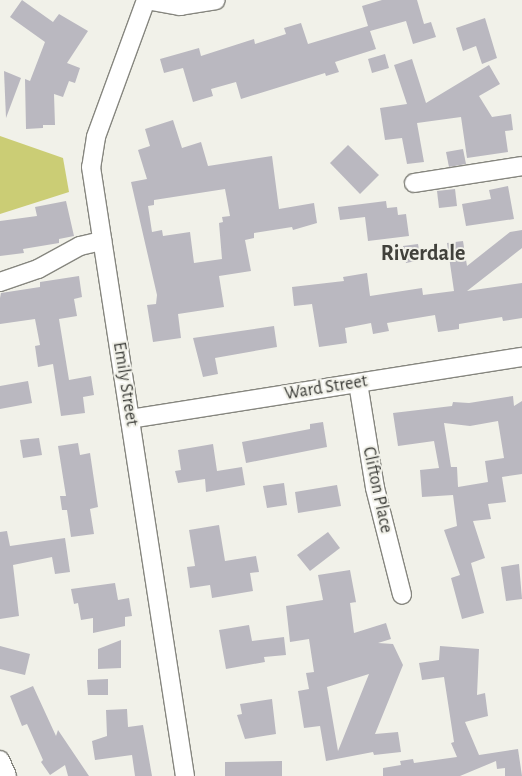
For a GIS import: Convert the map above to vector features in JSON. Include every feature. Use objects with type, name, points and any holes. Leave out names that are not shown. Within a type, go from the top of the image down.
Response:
[{"type":"street","points":[[146,0],[180,6],[216,0]]},
{"type":"street","name":"Emily Street","points":[[146,0],[94,144],[91,167],[185,776]]},
{"type":"street","points":[[414,183],[522,166]]},
{"type":"street","points":[[0,282],[38,269],[80,246],[102,241]]},
{"type":"street","name":"Ward Street","points":[[130,419],[522,357]]},
{"type":"street","name":"Clifton Place","points":[[358,383],[375,488],[402,596]]},
{"type":"street","points":[[0,760],[7,776]]},
{"type":"green space","points":[[0,136],[63,158],[69,192],[0,214]]},
{"type":"building","points":[[22,0],[53,22],[59,14],[88,31],[67,63],[80,68],[75,83],[69,81],[63,97],[54,94],[55,125],[43,125],[43,128],[26,129],[25,79],[30,81],[45,42],[10,17]]},
{"type":"building","points":[[382,0],[417,0],[424,24],[431,22],[436,37],[413,44],[406,21],[370,31],[376,49],[335,62],[339,72],[326,76],[325,73],[241,99],[236,82],[211,89],[213,96],[193,102],[183,68],[164,73],[160,59],[199,48],[201,56],[254,39],[255,44],[286,34],[284,28],[301,23],[308,44],[368,26],[362,6]]},
{"type":"building","points":[[485,18],[497,58],[482,64],[476,46],[463,51],[456,28]]},
{"type":"building","points":[[385,54],[389,68],[372,73],[368,59]]},
{"type":"building","points":[[412,59],[426,103],[489,65],[500,84],[479,96],[492,117],[511,114],[513,130],[505,131],[508,152],[467,158],[461,117],[417,123],[424,162],[407,164],[402,138],[385,140],[380,108],[407,104],[394,65]]},
{"type":"building","points":[[4,71],[21,78],[6,118]]},
{"type":"building","points":[[173,120],[182,148],[201,142],[208,166],[272,156],[279,209],[314,203],[317,223],[293,230],[292,227],[254,233],[254,238],[245,240],[251,271],[219,276],[224,307],[178,314],[181,338],[153,342],[147,305],[156,304],[157,295],[131,182],[147,179],[138,150],[150,146],[145,129]],"holes":[[[225,189],[230,216],[222,217],[223,222],[219,223],[222,259],[194,263],[190,232],[163,236],[162,230],[152,232],[148,206],[154,205],[154,200]]]},
{"type":"building","points":[[348,145],[379,175],[360,194],[330,163]]},
{"type":"building","points":[[463,149],[466,164],[449,167],[446,152]]},
{"type":"building","points":[[508,186],[514,219],[466,226],[462,204],[491,199],[489,190]]},
{"type":"building","points":[[455,189],[457,206],[439,208],[437,191]]},
{"type":"building","points":[[66,201],[74,236],[59,239],[59,243],[23,249],[24,253],[0,256],[0,221],[37,216],[35,207]]},
{"type":"building","points":[[386,201],[387,208],[397,207],[398,215],[406,214],[409,236],[368,241],[365,217],[340,220],[338,207]]},
{"type":"building","points":[[522,230],[522,248],[467,291],[522,283],[522,318],[503,321],[502,317],[459,324],[459,329],[438,332],[435,315],[387,323],[389,331],[373,334],[371,323],[345,328],[347,343],[319,347],[312,304],[294,306],[292,287],[344,281],[343,277],[367,273],[370,296],[422,288],[423,295],[454,291],[447,243],[463,241],[467,266],[510,232]]},
{"type":"building","points":[[418,244],[421,260],[406,263],[403,246]]},
{"type":"building","points":[[79,276],[82,297],[74,299],[77,316],[59,319],[69,380],[91,376],[94,395],[83,397],[85,413],[61,416],[53,364],[38,367],[35,346],[40,345],[35,319],[0,324],[0,298],[1,293],[40,287],[40,282]]},
{"type":"building","points":[[274,326],[277,347],[215,358],[218,374],[203,377],[193,338]]},
{"type":"building","points":[[28,381],[32,403],[0,409],[0,386]]},
{"type":"building","points":[[513,396],[514,406],[522,401],[522,474],[502,477],[506,502],[488,504],[491,519],[473,521],[485,558],[471,563],[484,613],[462,619],[451,578],[460,575],[444,530],[457,526],[453,495],[422,497],[420,470],[439,468],[434,441],[398,446],[393,413],[452,406],[453,402],[469,403]],"holes":[[[498,421],[504,458],[485,461],[488,482],[458,487],[457,467],[451,467],[444,423],[470,426]]]},
{"type":"building","points":[[323,422],[327,447],[246,463],[242,442],[310,429],[310,424]]},
{"type":"building","points":[[39,438],[42,455],[23,458],[20,440]]},
{"type":"building","points":[[78,443],[80,455],[90,453],[98,507],[90,509],[94,534],[71,537],[67,510],[62,510],[60,496],[66,496],[58,446]]},
{"type":"building","points":[[213,444],[217,471],[242,467],[245,485],[206,492],[205,479],[178,483],[175,471],[181,470],[178,450]]},
{"type":"building","points":[[284,483],[287,505],[267,508],[263,486]]},
{"type":"building","points":[[337,485],[341,506],[298,513],[295,492]]},
{"type":"building","points":[[219,525],[225,561],[256,556],[259,572],[250,573],[253,591],[212,598],[210,585],[190,588],[187,567],[195,566],[189,530]]},
{"type":"building","points":[[7,531],[10,546],[65,538],[70,572],[55,574],[52,557],[13,565],[19,616],[0,619],[0,532]]},
{"type":"building","points":[[328,532],[340,548],[310,571],[297,555]]},
{"type":"building","points":[[519,564],[522,599],[506,601],[501,567]]},
{"type":"building","points":[[350,570],[356,602],[350,603],[354,633],[386,623],[391,639],[378,643],[393,644],[403,665],[375,734],[398,732],[401,752],[374,755],[373,752],[326,761],[320,726],[304,728],[298,691],[309,689],[306,673],[314,672],[309,639],[290,642],[286,606],[323,600],[318,575]],"holes":[[[369,674],[338,751],[327,687]]]},
{"type":"building","points":[[115,583],[118,600],[129,598],[132,616],[125,617],[125,626],[93,633],[93,618],[81,620],[78,603],[74,604],[71,589]]},
{"type":"building","points":[[249,625],[252,641],[284,637],[286,655],[264,657],[265,662],[226,669],[219,630]]},
{"type":"building","points":[[121,640],[121,668],[98,669],[98,649]]},
{"type":"building","points":[[0,646],[30,654],[25,675],[0,669]]},
{"type":"building","points":[[440,646],[479,649],[477,695],[485,693],[488,716],[465,722],[479,755],[518,749],[522,776],[505,776],[505,768],[497,769],[496,761],[460,776],[383,776],[383,768],[401,765],[400,761],[413,759],[414,763],[457,757],[451,743],[454,742],[444,677],[422,680],[419,663],[439,660]]},
{"type":"building","points":[[108,679],[108,695],[88,695],[87,680]]},
{"type":"building","points":[[33,686],[56,736],[58,730],[89,776],[68,776],[65,765],[50,775],[41,762],[43,760],[27,724],[22,726],[10,696]]},
{"type":"building","points":[[272,699],[276,734],[245,739],[237,715],[242,714],[240,704]]},
{"type":"building","points":[[127,709],[128,727],[143,725],[152,776],[135,776],[132,755],[95,760],[92,741],[107,736],[106,710]]},
{"type":"building","points":[[282,761],[282,776],[225,776],[225,762]]},
{"type":"district","name":"Riverdale","points":[[423,254]]}]
